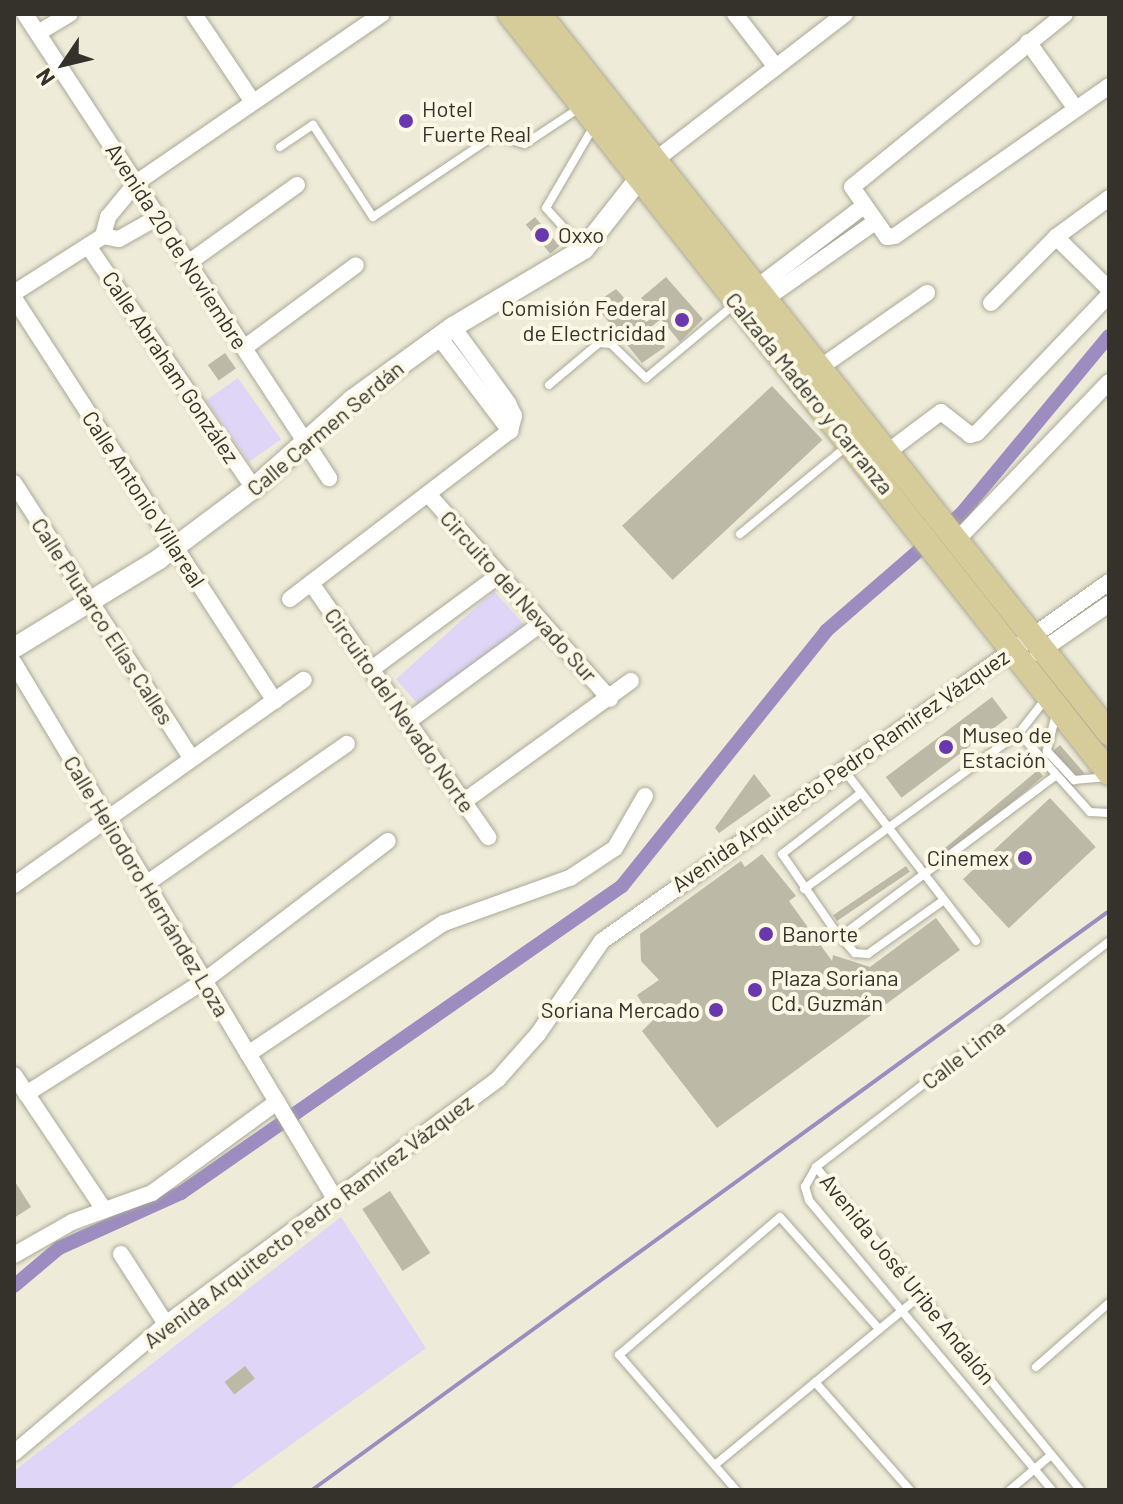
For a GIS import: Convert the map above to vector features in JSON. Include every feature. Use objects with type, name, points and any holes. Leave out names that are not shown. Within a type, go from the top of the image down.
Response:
[{"type":"main road","name":"Calzada Madero y Carranza","points":[[510,14],[588,115],[645,169]]},
{"type":"main road","name":"Calzada Madero y Carranza","points":[[539,14],[645,169],[831,402],[885,454],[906,497]]},
{"type":"main road","name":"Calzada Madero y Carranza","points":[[750,301],[818,369],[850,443],[906,497],[941,537],[1028,648],[1109,775]]},
{"type":"main road","name":"Calzada Madero y Carranza","points":[[1057,695],[1109,733]]},
{"type":"street","name":"Avenida 20 de Noviembre","points":[[25,14],[329,478]]},
{"type":"street","points":[[38,33],[70,14]]},
{"type":"street","points":[[194,14],[251,99]]},
{"type":"street","points":[[14,295],[103,236],[108,217],[136,183],[251,99],[382,14]]},
{"type":"street","points":[[735,14],[776,67]]},
{"type":"street","points":[[645,169],[845,14]]},
{"type":"street","points":[[1065,14],[853,182],[864,206],[875,222],[895,236],[1109,86]]},
{"type":"street","points":[[1028,42],[1076,109]]},
{"type":"street","name":"Calle Carmen Serdán","points":[[14,648],[174,546],[254,488],[352,400],[446,332],[584,249],[645,169]]},
{"type":"street","points":[[188,263],[297,185]]},
{"type":"street","points":[[991,303],[1056,237],[1109,198]]},
{"type":"street","points":[[750,301],[864,206]]},
{"type":"street","points":[[103,236],[119,239],[158,217]]},
{"type":"street","points":[[750,301],[875,222]]},
{"type":"street","points":[[1056,237],[1109,289]]},
{"type":"street","name":"Calle Abraham González","points":[[88,246],[254,488]]},
{"type":"street","points":[[244,348],[356,265]]},
{"type":"street","points":[[818,369],[927,293]]},
{"type":"street","name":"Calle Antonio Villareal","points":[[14,295],[275,701]]},
{"type":"street","points":[[885,454],[941,412],[970,435],[977,433],[1109,295]]},
{"type":"street","points":[[290,599],[428,494],[512,423],[446,332]]},
{"type":"street","points":[[941,537],[1109,382]]},
{"type":"street","name":"Calle Plutarco Elías Calles","points":[[14,483],[192,759]]},
{"type":"street","name":"Circuito del Nevado Sur","points":[[428,494],[610,699]]},
{"type":"street","points":[[373,668],[499,575]]},
{"type":"street","name":"Avenida Arquitecto Pedro Ramírez Vázquez","points":[[581,969],[847,774],[1028,648],[1109,582]]},
{"type":"street","name":"Circuito del Nevado Norte","points":[[311,583],[410,720],[488,837]]},
{"type":"street","name":"Avenida Arquitecto Pedro Ramírez Vázquez","points":[[14,1453],[166,1324],[334,1197],[498,1079],[538,1034],[602,941],[672,887],[1028,648],[1109,604]]},
{"type":"street","points":[[410,720],[542,623]]},
{"type":"street","name":"Calle Heliodoro Hernández Loza","points":[[14,663],[334,1197]]},
{"type":"street","points":[[16,880],[304,680]]},
{"type":"street","points":[[463,802],[631,681]]},
{"type":"street","points":[[146,884],[347,744]]},
{"type":"street","points":[[248,1054],[444,923],[570,878],[615,848],[645,796]]},
{"type":"street","points":[[26,1094],[204,981],[388,841]]},
{"type":"street","points":[[14,1075],[103,1208]]},
{"type":"street","points":[[14,1255],[103,1208],[152,1193],[279,1106]]},
{"type":"street","points":[[121,1254],[166,1324]]},
{"type":"lane","points":[[280,147],[313,125],[373,217],[495,135],[525,144],[588,115]]},
{"type":"lane","points":[[584,249],[546,208],[588,115]]},
{"type":"lane","points":[[549,385],[599,343],[611,344],[646,378],[750,301]]},
{"type":"lane","points":[[740,534],[850,443]]},
{"type":"lane","points":[[804,889],[1019,733],[1057,695]]},
{"type":"lane","points":[[1057,695],[1047,751],[1074,780],[1109,775]]},
{"type":"lane","points":[[1019,733],[1054,777],[1096,816],[1109,813]]},
{"type":"lane","points":[[847,774],[976,941]]},
{"type":"lane","points":[[840,937],[1054,777]]},
{"type":"lane","points":[[861,793],[784,848],[782,859],[840,937],[855,953],[868,954],[944,900]]},
{"type":"lane","name":"Calle Lima","points":[[816,1167],[1109,941]]},
{"type":"lane","name":"Avenida José Uribe Andalón","points":[[1052,1490],[904,1309],[809,1200],[805,1187],[816,1167],[1080,1490]]},
{"type":"lane","points":[[736,1490],[619,1355],[780,1217],[879,1329]]},
{"type":"lane","points":[[716,1464],[921,1295]]},
{"type":"lane","points":[[1036,1367],[1109,1303]]},
{"type":"lane","points":[[815,1382],[910,1490]]},
{"type":"lane","points":[[1010,1490],[1051,1455]]},
{"type":"shaded area","points":[[238,378],[281,439],[249,462],[206,400]]},
{"type":"shaded area","points":[[494,591],[525,625],[427,714],[396,679]]},
{"type":"shaded area","points":[[341,1217],[426,1348],[228,1490],[14,1490],[14,1471]]},
{"type":"building","name":"Oxxo","points":[[535,217],[559,246],[550,254],[526,225]]},
{"type":"building","name":"Comisión Federal de Electricidad","points":[[666,277],[703,319],[680,342],[661,319],[651,327],[665,347],[642,363],[594,304],[616,289],[646,322],[657,315],[641,298]]},
{"type":"building","points":[[225,353],[236,369],[219,381],[208,365]]},
{"type":"building","points":[[772,386],[822,440],[673,580],[622,526]]},
{"type":"building","name":"Museo de Estación","points":[[992,697],[1008,718],[901,798],[886,777]]},
{"type":"building","points":[[1060,745],[1084,773],[1077,779],[1052,752]]},
{"type":"building","points":[[1038,770],[1043,776],[929,872],[924,866]]},
{"type":"building","points":[[754,774],[771,796],[719,833],[715,828]]},
{"type":"building","name":"Cinemex","points":[[1050,798],[1096,847],[1009,928],[963,879]]},
{"type":"building","name":"Plaza Soriana Cd. Guzmán","points":[[762,854],[796,896],[789,901],[832,961],[833,955],[870,967],[936,918],[960,950],[717,1128],[642,1031],[653,1020],[637,995],[659,980],[641,961],[640,934],[741,861],[745,867]]},
{"type":"building","points":[[906,866],[910,872],[837,921],[833,915]]},
{"type":"building","points":[[14,1180],[31,1207],[14,1218]]},
{"type":"building","points":[[390,1191],[430,1253],[403,1271],[362,1209]]},
{"type":"building","points":[[245,1366],[255,1379],[234,1395],[225,1382]]},
{"type":"waterway","points":[[14,1286],[59,1248],[181,1193],[622,886],[826,631],[962,513],[1109,336]]},
{"type":"waterway","points":[[312,1490],[1109,911]]},
{"type":"place","name":"Hotel Fuerte Real","points":[[406,121]]},
{"type":"place","name":"Oxxo","points":[[542,235]]},
{"type":"place","name":"Comisión Federal de Electricidad","points":[[682,320]]},
{"type":"place","name":"Museo de Estación","points":[[946,747]]},
{"type":"place","name":"Cinemex","points":[[1025,858]]},
{"type":"place","name":"Banorte","points":[[766,934]]},
{"type":"place","name":"Plaza Soriana Cd. Guzmán","points":[[755,990]]},
{"type":"place","name":"Soriana Mercado","points":[[716,1010]]}]
